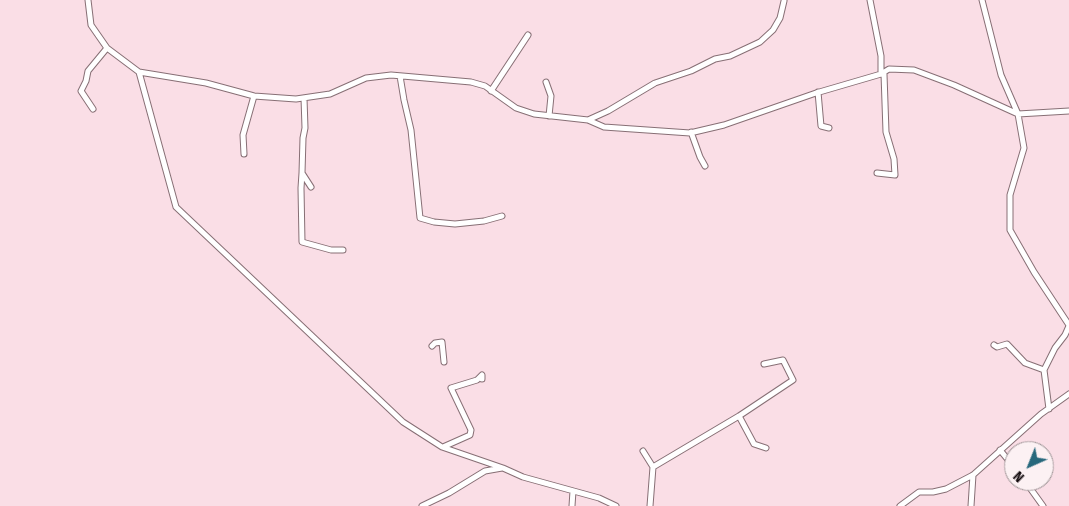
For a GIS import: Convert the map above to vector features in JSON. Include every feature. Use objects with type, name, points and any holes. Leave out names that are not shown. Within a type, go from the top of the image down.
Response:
[{"type":"street","points":[[88,0],[91,25],[106,48],[140,72],[206,83],[254,96],[304,98],[330,94],[366,78],[391,75],[471,82],[485,86],[516,108],[534,114],[588,120],[604,127],[691,132],[724,125],[818,92],[882,74],[889,69],[914,70],[954,84],[1018,114],[1069,111]]},
{"type":"street","points":[[870,0],[881,56],[886,132],[894,160],[895,175],[877,173]]},
{"type":"street","points":[[982,0],[1001,75],[1018,114],[1024,148],[1010,195],[1010,230],[1034,272],[1069,325],[1044,370],[1049,409]]},
{"type":"street","points":[[588,120],[608,111],[655,83],[691,71],[715,59],[730,56],[760,42],[773,30],[780,18],[784,2]]},
{"type":"street","points":[[492,91],[528,35]]},
{"type":"street","points":[[93,109],[81,91],[86,82],[88,71],[106,48]]},
{"type":"street","points":[[140,72],[176,207],[403,422],[442,447],[523,477],[599,498],[616,506]]},
{"type":"street","points":[[400,76],[411,130],[420,218],[434,222],[455,224],[484,221],[502,216]]},
{"type":"street","points":[[546,82],[551,96],[549,116]]},
{"type":"street","points":[[818,92],[821,126],[829,128]]},
{"type":"street","points":[[244,154],[244,135],[254,96]]},
{"type":"street","points":[[304,98],[302,242],[331,250],[343,250]]},
{"type":"street","points":[[691,132],[705,166]]},
{"type":"street","points":[[302,174],[311,187]]},
{"type":"street","points":[[432,346],[435,343],[442,342],[444,362]]},
{"type":"street","points":[[994,346],[1007,344],[1025,363],[1044,370]]},
{"type":"street","points":[[653,467],[739,416],[792,380],[783,360],[764,364]]},
{"type":"street","points":[[442,447],[470,435],[470,430],[451,388],[477,380],[482,375],[482,379]]},
{"type":"street","points":[[900,506],[919,492],[933,492],[946,489],[973,474],[1069,394]]},
{"type":"street","points":[[739,416],[754,444],[766,448]]},
{"type":"street","points":[[1000,450],[1004,455]]},
{"type":"street","points":[[643,451],[653,467],[650,506]]},
{"type":"street","points":[[422,506],[450,493],[485,471],[503,468]]},
{"type":"street","points":[[971,506],[973,474]]},
{"type":"street","points":[[572,490],[572,506]]},
{"type":"street","points":[[1032,491],[1043,506]]}]
